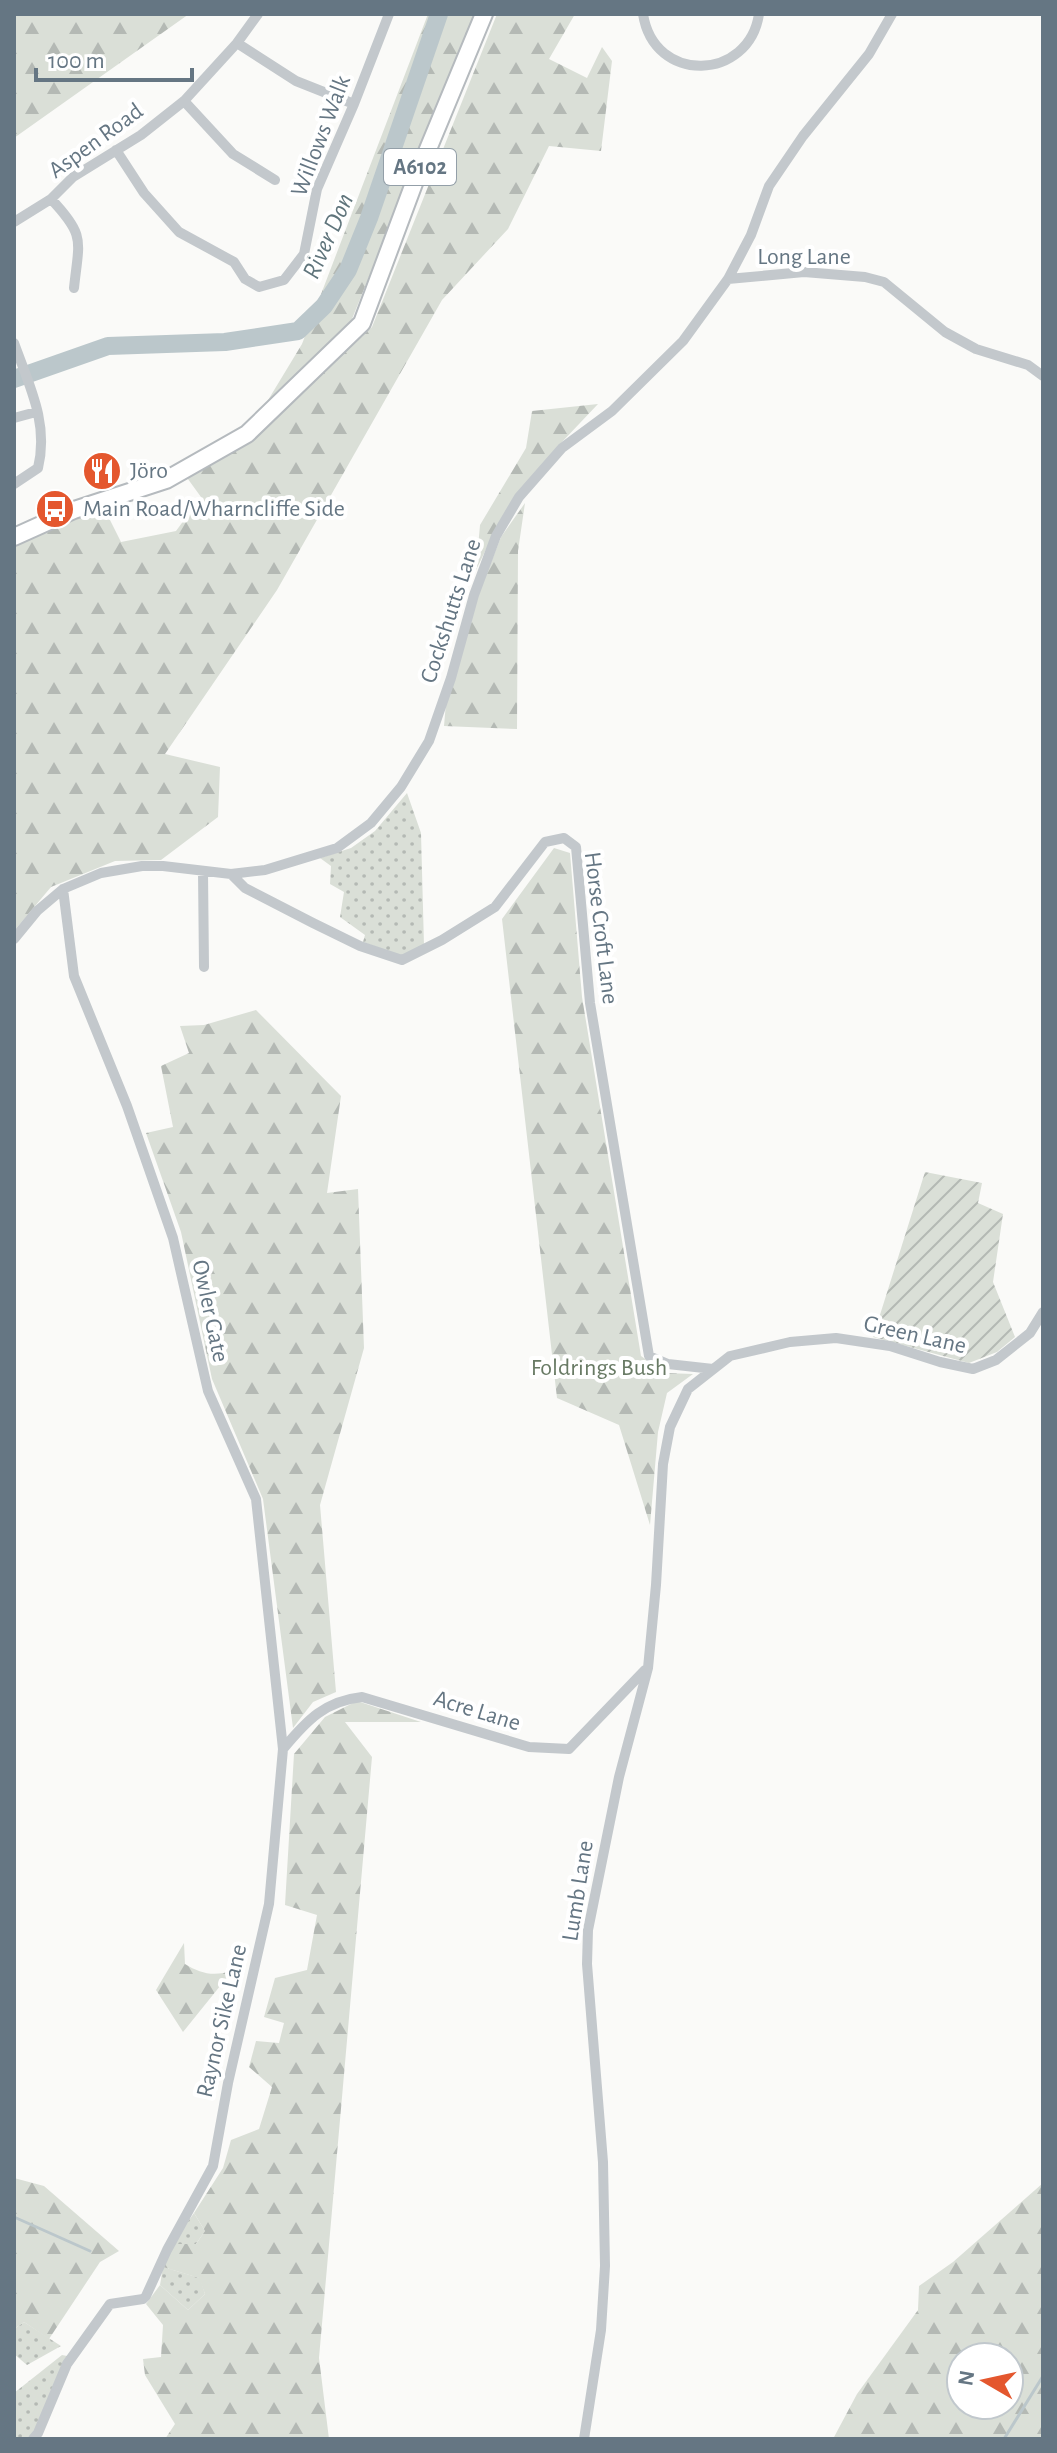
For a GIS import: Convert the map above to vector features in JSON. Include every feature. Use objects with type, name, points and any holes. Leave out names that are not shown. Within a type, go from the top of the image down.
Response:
[{"type":"main road","name":"A6102","points":[[14,537],[74,510],[166,480],[247,434],[362,323],[416,178],[484,14]]},
{"type":"street","name":"Aspen Road","points":[[14,222],[51,199],[73,177],[141,135],[184,101],[237,43],[258,14]]},
{"type":"street","name":"Willows Walk","points":[[116,150],[144,193],[179,232],[234,262],[245,279],[259,287],[284,280],[304,254],[317,189],[389,14]]},
{"type":"street","points":[[643,14],[645,25],[662,53],[682,64],[702,66],[720,63],[738,52],[752,34],[759,14]]},
{"type":"street","name":"Cockshutts Lane","points":[[63,889],[101,873],[142,866],[231,874],[265,870],[337,848],[360,833],[382,811],[429,741],[451,678],[474,595],[496,536],[519,497],[562,448],[612,411],[673,352],[728,279],[751,235],[769,186],[803,136],[869,54],[892,14]]},
{"type":"street","points":[[237,43],[296,81],[354,104]]},
{"type":"street","points":[[184,101],[233,154],[275,180]]},
{"type":"street","points":[[51,199],[72,221],[79,240],[74,288]]},
{"type":"street","name":"Long Lane","points":[[728,279],[804,272],[865,277],[884,282],[945,332],[976,349],[1028,365],[1043,376]]},
{"type":"street","points":[[14,344],[36,406],[42,435],[38,468],[14,484]]},
{"type":"street","points":[[14,418],[36,406]]},
{"type":"street","name":"Horse Croft Lane","points":[[231,874],[245,888],[313,923],[360,946],[402,960],[442,940],[495,907],[545,842],[564,838],[576,847],[590,1003],[649,1356],[668,1364],[713,1369]]},
{"type":"street","points":[[203,872],[204,967]]},
{"type":"street","points":[[14,939],[37,911],[63,889]]},
{"type":"street","name":"Owler Gate","points":[[63,889],[74,976],[127,1106],[173,1238],[208,1391],[256,1499],[283,1749]]},
{"type":"street","name":"Green Lane","points":[[713,1369],[730,1356],[790,1342],[836,1338],[890,1346],[973,1369],[996,1360],[1030,1333],[1043,1312]]},
{"type":"street","name":"Lumb Lane","points":[[584,2439],[601,2330],[605,2266],[603,2162],[587,1964],[588,1930],[619,1777],[648,1668],[663,1464],[670,1427],[688,1389],[713,1369]]},
{"type":"street","name":"Acre Lane","points":[[283,1749],[320,1712],[340,1700],[362,1697],[529,1747],[569,1749],[648,1668]]},
{"type":"street","name":"Raynor Sike Lane","points":[[33,2439],[67,2364],[110,2304],[143,2299],[151,2289],[167,2250],[213,2166],[228,2083],[269,1904],[283,1749]]},
{"type":"green space","points":[[14,14],[189,14],[14,138]]},
{"type":"green space","points":[[428,14],[475,14],[352,319],[256,420],[302,344]]},
{"type":"green space","points":[[497,14],[575,14],[549,59],[587,78],[602,47],[612,61],[601,151],[549,146],[508,229],[442,300],[277,590],[165,754],[220,767],[218,817],[161,860],[115,861],[51,887],[14,931],[14,543],[95,507],[108,516],[121,542],[176,531],[201,497],[185,475],[253,437],[372,327]]},
{"type":"green space","points":[[598,404],[561,443],[495,531],[476,570],[480,525],[526,448],[532,411]]},
{"type":"green space","points":[[525,503],[518,551],[517,729],[444,726],[446,703],[476,600],[501,537]]},
{"type":"green space","points":[[407,793],[421,833],[424,946],[402,956],[363,942],[365,935],[340,917],[344,892],[330,884],[331,866],[320,858],[351,848],[375,831]]},
{"type":"green space","name":"Foldrings Bush","points":[[554,848],[570,853],[582,997],[641,1356],[665,1373],[693,1374],[667,1393],[658,1432],[650,1525],[619,1425],[557,1398],[502,919]]},
{"type":"green space","points":[[256,1010],[341,1096],[327,1193],[358,1189],[364,1348],[320,1505],[336,1692],[313,1702],[293,1728],[263,1499],[212,1379],[181,1232],[146,1133],[173,1127],[161,1066],[189,1053],[180,1026],[204,1025]]},
{"type":"green space","points":[[925,1172],[982,1183],[978,1203],[1003,1214],[993,1282],[1015,1337],[997,1352],[969,1363],[873,1337]]},
{"type":"green space","points":[[357,1701],[421,1722],[345,1722],[372,1757],[319,2358],[329,2439],[165,2439],[175,2424],[145,2375],[143,2359],[161,2357],[163,2325],[146,2304],[160,2285],[188,2310],[205,2294],[199,2278],[163,2267],[172,2244],[196,2244],[205,2231],[194,2213],[223,2168],[231,2140],[259,2129],[272,2087],[249,2067],[256,2041],[279,2043],[284,2023],[264,2017],[275,1978],[307,1970],[317,1915],[285,1905],[294,1754],[325,1717]]},
{"type":"green space","points":[[184,1943],[185,1964],[214,1974],[233,1970],[183,2032],[156,1990]]},
{"type":"green space","points":[[14,2178],[44,2186],[119,2251],[100,2262],[49,2339],[24,2322],[14,2329]]},
{"type":"green space","points":[[1043,2183],[1043,2439],[833,2439],[857,2394],[918,2310],[919,2286],[953,2262]]},
{"type":"green space","points":[[194,2213],[205,2231],[196,2244],[172,2244]]},
{"type":"green space","points":[[163,2267],[200,2278],[205,2294],[188,2310],[160,2285]]},
{"type":"green space","points":[[24,2322],[61,2346],[27,2365],[14,2354],[14,2329]]},
{"type":"green space","points":[[62,2355],[67,2356],[37,2430],[27,2439],[14,2439],[14,2393]]},
{"type":"waterway","name":"River Don","points":[[14,379],[108,346],[225,342],[298,331],[324,306],[348,270],[439,14]]},
{"type":"waterway","points":[[14,2217],[90,2251]]},
{"type":"waterway","points":[[1004,2439],[1043,2376]]},
{"type":"place","name":"Jöro","points":[[102,471]]},
{"type":"place","name":"Main Road/Wharncliffe Side","points":[[55,509]]}]
